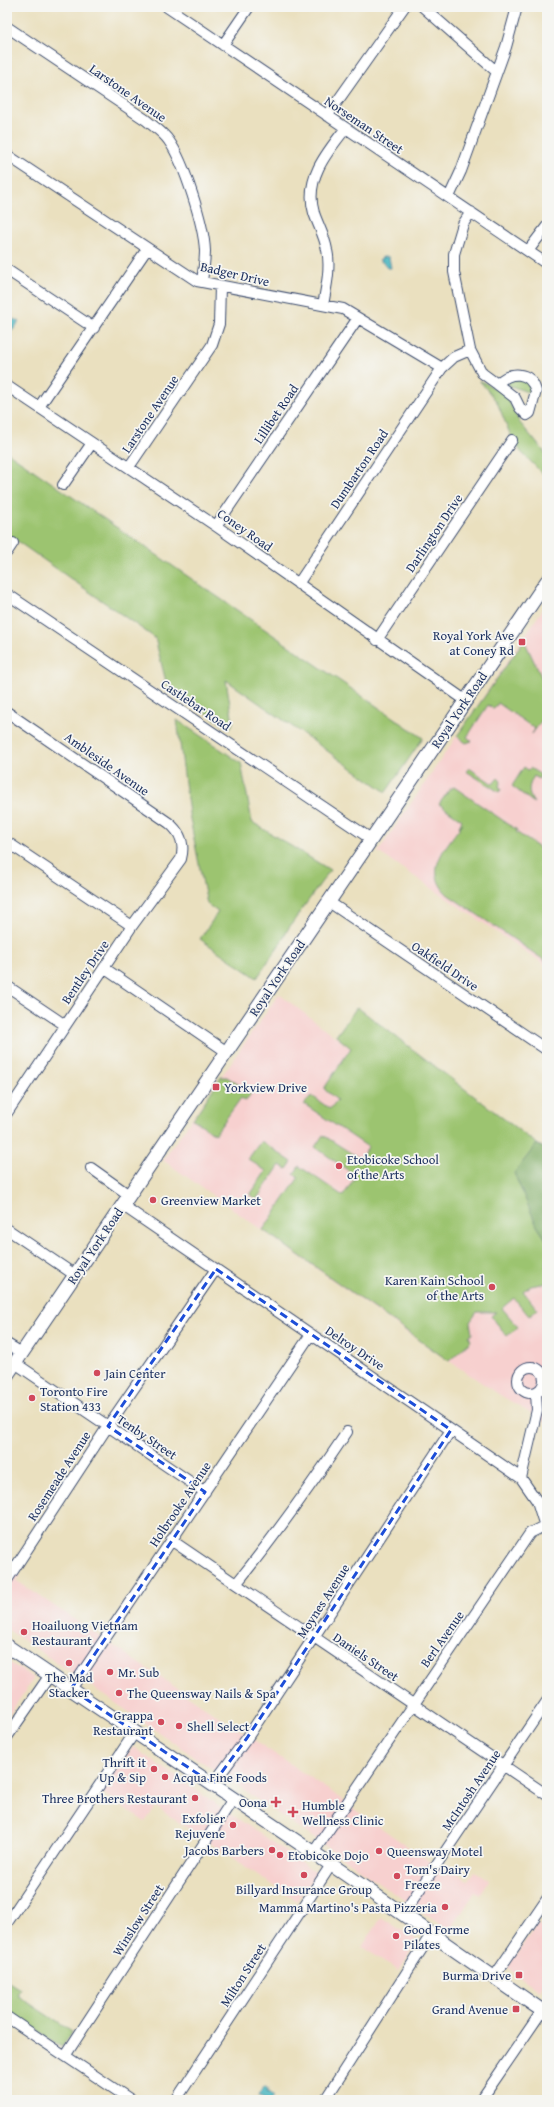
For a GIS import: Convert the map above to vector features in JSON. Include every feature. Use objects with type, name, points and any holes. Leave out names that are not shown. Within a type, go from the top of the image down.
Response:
[{"type":"main road","name":"Royal York Road","points":[[7,1375],[547,581]]},
{"type":"main road","points":[[7,1646],[432,1933],[544,2013]]},
{"type":"street","name":"Norseman Street","points":[[167,7],[547,264]]},
{"type":"street","points":[[223,45],[249,7]]},
{"type":"street","points":[[327,116],[404,7]]},
{"type":"street","points":[[423,7],[497,72]]},
{"type":"street","points":[[449,197],[461,171],[497,72],[514,22],[517,7]]},
{"type":"street","name":"Larstone Avenue","points":[[7,27],[146,120],[161,131],[170,142],[185,178],[204,237],[205,253],[202,282]]},
{"type":"street","points":[[323,305],[328,272],[328,252],[314,212],[311,189],[314,177],[320,165],[346,128]]},
{"type":"street","name":"Badger Drive","points":[[7,155],[187,275],[202,282],[220,286],[346,310],[442,368]]},
{"type":"street","points":[[471,212],[463,224],[453,262],[470,350],[482,373],[497,384]]},
{"type":"street","points":[[528,251],[547,226]]},
{"type":"street","points":[[39,407],[147,249]]},
{"type":"street","points":[[7,270],[94,328]]},
{"type":"street","name":"Larstone Avenue","points":[[129,467],[212,345],[219,324],[220,286]]},
{"type":"street","name":"Lillibet Road","points":[[216,526],[358,318]]},
{"type":"street","points":[[442,368],[454,357],[470,350]]},
{"type":"street","name":"Dumbarton Road","points":[[298,584],[442,368]]},
{"type":"street","name":"Coney Road","points":[[7,386],[216,526],[377,640],[465,700]]},
{"type":"street","name":"Darlington Drive","points":[[377,640],[512,440]]},
{"type":"street","points":[[63,485],[92,442]]},
{"type":"street","points":[[7,552],[14,543]]},
{"type":"street","name":"Castlebar Road","points":[[7,594],[371,838]]},
{"type":"street","name":"Ambleside Avenue","points":[[7,712],[169,823],[179,834],[183,846]]},
{"type":"street","points":[[7,842],[132,926]]},
{"type":"street","name":"Bentley Drive","points":[[7,1113],[132,926],[180,859],[183,846]]},
{"type":"street","name":"Oakfield Drive","points":[[329,902],[547,1050]]},
{"type":"street","points":[[104,968],[227,1052]]},
{"type":"street","points":[[7,986],[65,1025]]},
{"type":"street","name":"Delroy Drive","points":[[91,1168],[126,1200],[216,1269],[521,1478],[537,1501],[545,1530]]},
{"type":"street","points":[[7,1229],[75,1274]]},
{"type":"street","name":"Rosemeade Avenue","points":[[7,1580],[108,1426],[216,1269]]},
{"type":"street","name":"Holbrooke Avenue","points":[[71,1689],[311,1334]]},
{"type":"street","name":"Tenby Street","points":[[7,1344],[18,1358],[108,1426],[205,1492]]},
{"type":"street","points":[[521,1478],[537,1410],[536,1393]]},
{"type":"street","name":"Moynes Avenue","points":[[213,1784],[247,1738],[315,1638],[451,1430]]},
{"type":"street","points":[[236,1584],[247,1569],[260,1556],[306,1494],[347,1432]]},
{"type":"street","name":"Berl Avenue","points":[[313,1853],[412,1704],[530,1533],[545,1530]]},
{"type":"street","name":"Daniels Street","points":[[172,1540],[547,1795]]},
{"type":"street","points":[[7,1737],[50,1675]]},
{"type":"street","name":"McIntosh Avenue","points":[[403,1914],[547,1701]]},
{"type":"street","points":[[7,1923],[135,1732]]},
{"type":"street","name":"Winslow Street","points":[[65,2056],[233,1799]]},
{"type":"street","name":"Milton Street","points":[[176,2100],[331,1865]]},
{"type":"street","points":[[494,1977],[547,1899]]},
{"type":"street","points":[[325,2100],[432,1933]]},
{"type":"street","points":[[481,2100],[544,2013]]},
{"type":"street","points":[[7,2017],[131,2100]]},
{"type":"highlighted area","points":[[216,1269],[451,1430],[247,1738],[213,1784],[71,1689],[205,1492],[108,1426]]},
{"type":"shaded area","points":[[547,603],[547,966],[378,852]]},
{"type":"shaded area","name":"Etobicoke School of the Arts","points":[[279,994],[514,1173],[547,1241],[547,1423],[500,1395],[407,1333],[163,1160]]},
{"type":"shaded area","points":[[7,1565],[20,1575],[17,1581],[342,1799],[440,1869],[445,1863],[468,1881],[475,1871],[489,1880],[480,1895],[475,1892],[450,1931],[7,1629]]},
{"type":"shaded area","points":[[7,1661],[34,1678],[7,1718]]},
{"type":"shaded area","points":[[133,1747],[317,1873],[297,1901],[156,1807],[145,1822],[100,1791]]},
{"type":"shaded area","points":[[381,1917],[418,1941],[399,1971],[362,1947]]},
{"type":"shaded area","points":[[537,1924],[547,1931],[547,1977],[539,1990],[507,1968]]},
{"type":"green space","points":[[519,378],[528,383],[533,394],[508,385],[508,380]]},
{"type":"green space","points":[[479,380],[499,390],[507,397],[520,423],[547,455],[547,478],[521,452],[510,434],[497,402]]},
{"type":"green space","points":[[7,452],[423,738],[386,792],[226,680],[233,723],[230,729],[167,686],[155,638],[7,534]]},
{"type":"green space","points":[[524,640],[547,689],[547,713],[532,734],[535,729],[498,703],[494,709],[488,705],[467,737],[472,741],[466,743],[457,736]]},
{"type":"green space","points":[[177,720],[241,763],[252,822],[330,870],[288,929],[257,978],[200,939],[218,912],[207,904],[189,814]]},
{"type":"green space","points":[[524,767],[528,770],[530,768],[541,775],[539,779],[534,776],[530,783],[529,793],[534,803],[512,786]]},
{"type":"green space","points":[[469,768],[493,784],[498,778],[501,781],[499,786],[501,790],[499,792],[466,771]]},
{"type":"green space","points":[[454,787],[517,830],[516,832],[547,853],[547,962],[447,894],[440,885],[437,875],[437,866],[440,857],[463,823],[459,827],[462,820],[439,804],[450,789]]},
{"type":"green space","points":[[357,1007],[537,1144],[547,1150],[547,1283],[531,1286],[523,1291],[537,1309],[529,1316],[514,1298],[502,1308],[518,1327],[507,1336],[491,1316],[496,1312],[477,1312],[470,1322],[472,1334],[469,1336],[471,1341],[449,1361],[263,1230],[299,1177],[294,1174],[299,1166],[343,1196],[356,1176],[315,1147],[323,1135],[360,1159],[368,1147],[304,1104],[312,1096],[330,1109],[337,1100],[325,1090],[325,1087],[351,1048],[336,1036]]},
{"type":"green space","points":[[221,1077],[227,1077],[251,1093],[246,1101],[241,1098],[215,1134],[193,1119]]},
{"type":"green space","points":[[261,1141],[292,1162],[287,1169],[280,1165],[256,1200],[250,1195],[266,1171],[248,1159]]},
{"type":"green space","points":[[537,1144],[547,1150],[547,1241],[537,1226],[514,1173]]},
{"type":"green space","points":[[7,1981],[20,1989],[17,1995],[72,2032],[62,2047],[7,2010]]},
{"type":"water","points":[[383,257],[389,257],[391,268],[387,268],[385,264],[379,260]]},
{"type":"water","points":[[14,319],[19,322],[12,331],[8,328]]},
{"type":"water","points":[[264,2086],[268,2089],[267,2092],[273,2097],[271,2100],[267,2100],[259,2095]]},
{"type":"place","name":"Royal York Ave at Coney Rd","points":[[522,642]]},
{"type":"place","name":"Yorkview Drive","points":[[216,1087]]},
{"type":"place","name":"Etobicoke School of the Arts","points":[[339,1166]]},
{"type":"place","name":"Greenview Market","points":[[153,1200]]},
{"type":"place","name":"Karen Kain School of the Arts","points":[[492,1287]]},
{"type":"place","name":"Jain Center","points":[[97,1373]]},
{"type":"place","name":"Toronto Fire Station 433","points":[[32,1398]]},
{"type":"place","name":"Hoailuong Vietnam Restaurant","points":[[24,1632]]},
{"type":"place","name":"The Mad Stacker","points":[[69,1663]]},
{"type":"place","name":"Mr. Sub","points":[[110,1672]]},
{"type":"place","name":"The Queensway Nails & Spa","points":[[119,1693]]},
{"type":"place","name":"Grappa Restaurant","points":[[161,1722]]},
{"type":"place","name":"Shell Select","points":[[179,1726]]},
{"type":"place","name":"Thrift it Up & Sip","points":[[154,1769]]},
{"type":"place","name":"Acqua Fine Foods","points":[[165,1777]]},
{"type":"place","name":"Three Brothers Restaurant","points":[[195,1798]]},
{"type":"place","name":"Oona","points":[[276,1802]]},
{"type":"place","name":"Humble Wellness Clinic","points":[[293,1812]]},
{"type":"place","name":"Exfolier Rejuvene","points":[[233,1825]]},
{"type":"place","name":"Jacobs Barbers","points":[[272,1850]]},
{"type":"place","name":"Queensway Motel","points":[[379,1851]]},
{"type":"place","name":"Etobicoke Dojo","points":[[280,1855]]},
{"type":"place","name":"Billyard Insurance Group","points":[[304,1875]]},
{"type":"place","name":"Tom's Dairy Freeze","points":[[397,1876]]},
{"type":"place","name":"Mamma Martino's Pasta Pizzeria","points":[[445,1907]]},
{"type":"place","name":"Good Forme Pilates","points":[[396,1936]]},
{"type":"place","name":"Burma Drive","points":[[519,1975]]},
{"type":"place","name":"Grand Avenue","points":[[516,2009]]}]
